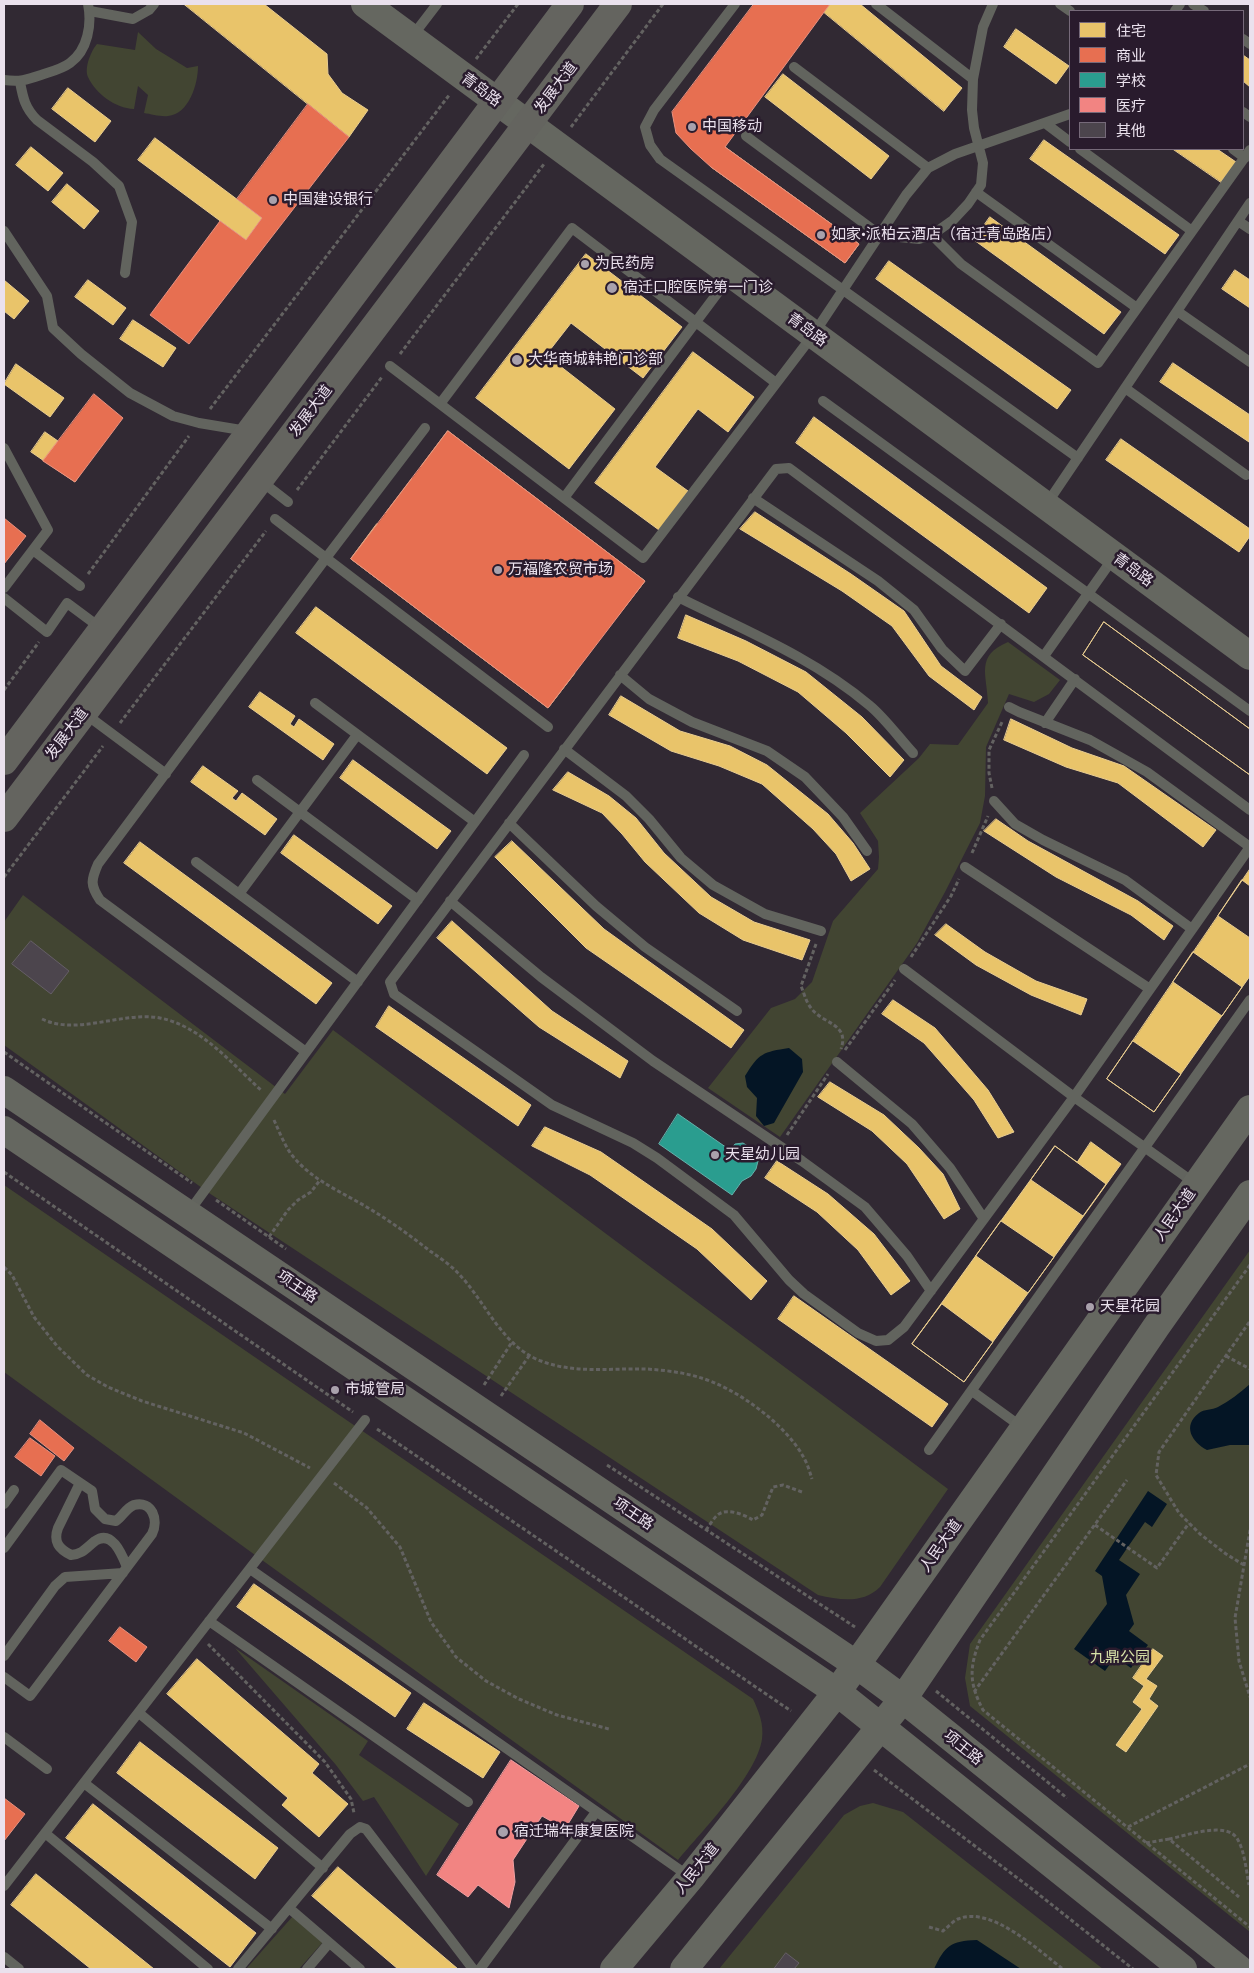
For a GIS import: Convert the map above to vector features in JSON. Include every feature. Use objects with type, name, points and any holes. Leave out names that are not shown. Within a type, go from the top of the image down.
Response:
[{"type":"main road","name":"青岛路","points":[[365,4],[1250,656]]},
{"type":"main road","points":[[4,761],[570,4]]},
{"type":"main road","name":"发展大道","points":[[4,818],[618,4]]},
{"type":"main road","name":"项王路","points":[[4,1090],[857,1664],[1239,1969]]},
{"type":"main road","name":"人民大道","points":[[614,1969],[691,1877],[857,1664],[1250,1109]]},
{"type":"main road","points":[[4,1130],[836,1692],[1183,1969]]},
{"type":"main road","points":[[684,1969],[903,1699],[1156,1327],[1250,1194]]},
{"type":"lane","points":[[4,80],[20,82],[70,64],[78,55],[88,34],[89,7],[133,18],[149,10],[154,4]]},
{"type":"lane","points":[[411,39],[437,4]]},
{"type":"lane","points":[[735,4],[654,110],[645,127],[650,145],[660,159],[1078,458]]},
{"type":"lane","points":[[876,4],[973,79]]},
{"type":"lane","points":[[746,136],[880,235],[919,239],[932,235],[952,220],[968,204],[981,185],[983,162],[974,128],[972,110],[973,79],[983,27],[993,4]]},
{"type":"lane","points":[[794,66],[928,168]]},
{"type":"lane","points":[[20,82],[23,101],[29,112],[93,162],[120,186],[132,222],[125,274]]},
{"type":"lane","points":[[390,366],[643,558],[813,335],[906,195],[928,168],[955,154],[1069,114]]},
{"type":"lane","points":[[1045,123],[1069,141]]},
{"type":"lane","points":[[1081,150],[1192,231]]},
{"type":"lane","points":[[932,235],[961,264],[1098,363],[1247,154]]},
{"type":"lane","points":[[976,192],[1138,308]]},
{"type":"lane","points":[[1046,506],[1250,203]]},
{"type":"lane","points":[[1238,221],[1250,229]]},
{"type":"lane","points":[[440,404],[572,228],[776,383]]},
{"type":"lane","points":[[4,231],[47,296],[53,328],[81,354],[130,393],[173,416],[199,423],[250,431]]},
{"type":"lane","points":[[564,498],[731,274]]},
{"type":"lane","points":[[1178,311],[1250,362]]},
{"type":"lane","points":[[1126,388],[1249,474]]},
{"type":"lane","points":[[823,401],[1250,711]]},
{"type":"lane","points":[[306,1052],[100,900],[92,889],[93,877],[98,864],[425,428]]},
{"type":"lane","points":[[4,448],[48,530],[4,588]]},
{"type":"lane","points":[[1009,707],[1090,740],[1147,772],[1250,847],[1074,1097],[904,1327],[888,1340],[876,1341],[858,1333],[804,1294],[789,1280],[734,1215],[657,1158],[633,1143],[552,1105],[394,994],[390,982],[776,469],[789,468],[1250,810]]},
{"type":"lane","points":[[259,480],[288,502]]},
{"type":"lane","points":[[754,498],[878,581],[914,610],[942,649],[965,671],[1001,624]]},
{"type":"lane","points":[[274,519],[548,727]]},
{"type":"lane","points":[[33,550],[80,586]]},
{"type":"lane","points":[[1044,656],[1114,556]]},
{"type":"lane","points":[[678,597],[785,649],[823,670],[870,706],[912,753]]},
{"type":"lane","points":[[4,598],[47,632],[67,603],[103,630]]},
{"type":"lane","points":[[620,675],[649,699],[692,722],[767,750],[805,777],[843,817],[868,851]]},
{"type":"lane","points":[[1045,723],[1075,679]]},
{"type":"lane","points":[[315,703],[475,822]]},
{"type":"lane","points":[[84,712],[166,774]]},
{"type":"lane","points":[[239,894],[357,734]]},
{"type":"lane","points":[[564,749],[626,796],[649,819],[681,858],[713,885],[765,914],[821,931]]},
{"type":"lane","points":[[188,1214],[524,755]]},
{"type":"lane","points":[[257,780],[418,900]]},
{"type":"lane","points":[[994,802],[1015,824],[1043,840],[1125,880],[1192,929]]},
{"type":"lane","points":[[509,823],[596,906],[645,947],[738,1011]]},
{"type":"lane","points":[[196,862],[358,982]]},
{"type":"lane","points":[[965,868],[1150,989]]},
{"type":"lane","points":[[450,901],[541,977],[653,1061],[865,1207],[907,1256],[931,1290]]},
{"type":"lane","points":[[904,969],[1074,1097],[1197,1184]]},
{"type":"lane","points":[[929,1450],[1250,1000]]},
{"type":"lane","points":[[836,1062],[912,1124],[950,1168],[984,1219]]},
{"type":"lane","points":[[972,1391],[1024,1429]]},
{"type":"lane","points":[[4,1886],[365,1420]]},
{"type":"lane","points":[[4,1548],[61,1470],[92,1492],[95,1509],[105,1519],[116,1521],[132,1506],[139,1504],[152,1512],[155,1517],[152,1534],[30,1696],[4,1677]]},
{"type":"lane","points":[[80,1483],[55,1535],[56,1542],[59,1547],[71,1555],[84,1551],[96,1540],[108,1539],[120,1550],[125,1570]]},
{"type":"lane","points":[[4,1504],[14,1490]]},
{"type":"lane","points":[[250,1569],[691,1877]]},
{"type":"lane","points":[[4,1656],[55,1586],[65,1577],[125,1570]]},
{"type":"lane","points":[[209,1621],[468,1802]]},
{"type":"lane","points":[[138,1713],[323,1868]]},
{"type":"lane","points":[[4,1737],[47,1769]]},
{"type":"lane","points":[[84,1783],[272,1929]]},
{"type":"lane","points":[[480,1969],[596,1812]]},
{"type":"lane","points":[[238,1969],[356,1829],[366,1829],[473,1969]]},
{"type":"lane","points":[[45,1833],[208,1969]]},
{"type":"lane","points":[[289,1908],[360,1969]]},
{"type":"lane","points":[[307,1969],[329,1943]]},
{"type":"lane","points":[[4,1957],[19,1969]]},
{"type":"path","points":[[80,586],[199,423],[518,4]]},
{"type":"path","points":[[288,502],[663,4]]},
{"type":"path","points":[[4,877],[274,519]]},
{"type":"path","points":[[4,690],[47,632]]},
{"type":"path","points":[[779,1146],[836,1062],[904,969],[951,896],[994,802],[989,773],[989,750],[1009,707]]},
{"type":"path","points":[[821,931],[801,986],[811,1009],[840,1029],[844,1041],[836,1062]]},
{"type":"path","points":[[42,1019],[50,1023],[80,1024],[129,1018],[158,1018],[176,1023],[204,1039],[232,1061],[272,1100],[274,1120],[291,1153],[305,1169],[320,1180],[380,1215],[455,1270],[470,1286],[499,1328],[529,1356],[542,1362],[569,1369],[646,1369],[700,1377],[723,1388],[770,1418],[791,1440],[804,1458],[812,1479]]},
{"type":"path","points":[[4,1052],[294,1254]]},
{"type":"path","points":[[4,1172],[811,1724]]},
{"type":"path","points":[[269,1237],[288,1210],[298,1200],[311,1192],[320,1180]]},
{"type":"path","points":[[1250,1264],[980,1640],[972,1665],[971,1681],[982,1710],[1250,1927]]},
{"type":"path","points":[[1244,1565],[1200,1534],[1179,1513],[1156,1474],[1159,1452],[1250,1321]]},
{"type":"path","points":[[484,1385],[512,1342]]},
{"type":"path","points":[[501,1396],[529,1356]]},
{"type":"path","points":[[1226,1356],[1250,1370]]},
{"type":"path","points":[[477,1380],[490,1388]]},
{"type":"path","points":[[496,1392],[510,1401]]},
{"type":"path","points":[[600,1460],[874,1640]]},
{"type":"path","points":[[974,1692],[1127,1480]]},
{"type":"path","points":[[706,1530],[719,1514],[727,1512],[744,1514],[753,1520],[762,1515],[773,1487],[783,1485],[802,1492]]},
{"type":"path","points":[[1095,1525],[1157,1568],[1189,1523]]},
{"type":"path","points":[[1250,1530],[1235,1618],[1239,1661],[1250,1697]]},
{"type":"path","points":[[199,1635],[325,1762],[351,1799],[356,1829]]},
{"type":"path","points":[[857,1758],[1032,1889],[1133,1969]]},
{"type":"path","points":[[1128,1827],[1250,1764]]},
{"type":"path","points":[[1146,1842],[1214,1829],[1231,1832],[1237,1838],[1242,1850],[1249,1885]]},
{"type":"path","points":[[1168,1839],[1239,1897]]},
{"type":"path","points":[[929,1927],[943,1931],[958,1919],[977,1916],[998,1923],[1063,1969]]},
{"type":"green space","points":[[138,32],[156,49],[187,68],[198,66],[198,73],[191,97],[182,110],[175,114],[159,116],[144,113],[148,95],[138,86],[134,109],[120,106],[101,94],[88,77],[89,60],[97,44],[135,50]]},
{"type":"green space","points":[[1008,642],[1060,680],[1049,694],[1034,702],[1009,694],[986,747],[985,796],[980,823],[945,892],[917,943],[780,1137],[708,1088],[771,1008],[795,999],[812,982],[833,921],[878,869],[878,841],[860,813],[919,758],[930,744],[958,745],[988,703],[985,675],[987,660],[998,647]]},
{"type":"green space","points":[[23,895],[285,1094],[333,1030],[948,1489],[880,1587],[859,1598],[843,1599],[818,1595],[209,1193],[4,1045],[4,922]]},
{"type":"green space","points":[[4,1185],[753,1699],[762,1723],[762,1739],[758,1753],[740,1785],[678,1860],[4,1372]]},
{"type":"green space","name":"九鼎公园","points":[[1250,1250],[1250,1932],[970,1706],[965,1678],[970,1644]]},
{"type":"green space","points":[[235,1648],[368,1741],[359,1755],[459,1824],[426,1876],[374,1797],[363,1801],[336,1765]]},
{"type":"green space","points":[[873,1803],[903,1812],[1103,1969],[719,1969],[844,1815],[860,1806]]},
{"type":"green space","points":[[293,1916],[323,1942],[299,1969],[246,1969]]},
{"type":"water","points":[[789,1048],[802,1059],[803,1072],[774,1123],[764,1126],[756,1116],[757,1098],[747,1087],[745,1076],[754,1062],[762,1055]]},
{"type":"water","points":[[1250,1384],[1250,1445],[1230,1445],[1207,1450],[1197,1443],[1193,1438],[1190,1428],[1194,1418],[1201,1412],[1222,1405]]},
{"type":"water","points":[[1148,1491],[1167,1504],[1152,1527],[1145,1522],[1119,1560],[1140,1574],[1126,1595],[1134,1624],[1129,1631],[1148,1645],[1131,1668],[1115,1657],[1105,1671],[1074,1649],[1107,1604],[1102,1576],[1095,1571]]},
{"type":"water","points":[[977,1940],[1021,1969],[934,1969],[945,1950],[950,1946],[960,1942]]},
{"type":"building: 住宅","points":[[184,4],[264,4],[327,54],[328,74],[342,93],[368,110],[349,137]]},
{"type":"building: 住宅","points":[[814,4],[860,4],[962,88],[944,111]]},
{"type":"building: 住宅","points":[[1016,29],[1069,66],[1056,84],[1004,47]]},
{"type":"building: 住宅","points":[[1244,56],[1250,60],[1250,87],[1244,82]]},
{"type":"building: 住宅","points":[[783,74],[889,156],[871,179],[765,97]]},
{"type":"building: 住宅","points":[[68,88],[111,121],[95,142],[52,109]]},
{"type":"building: 住宅","points":[[155,138],[262,218],[246,240],[138,160]]},
{"type":"building: 住宅","points":[[1044,140],[1179,235],[1165,254],[1030,159]]},
{"type":"building: 住宅","points":[[31,147],[63,173],[48,191],[16,165]]},
{"type":"building: 住宅","points":[[725,147],[859,244],[845,263],[711,167]]},
{"type":"building: 住宅","points":[[1174,150],[1218,150],[1236,162],[1221,182]]},
{"type":"building: 住宅","points":[[67,184],[99,211],[84,229],[52,202]]},
{"type":"building: 住宅","points":[[990,217],[1121,312],[1104,334],[974,240]]},
{"type":"building: 住宅","points":[[586,254],[682,327],[643,378],[571,323],[546,355],[615,409],[569,469],[476,398]]},
{"type":"building: 住宅","points":[[889,261],[1071,390],[1057,409],[876,279]]},
{"type":"building: 住宅","points":[[1235,270],[1250,280],[1250,308],[1222,289]]},
{"type":"building: 住宅","points":[[4,280],[29,301],[14,319],[4,311]]},
{"type":"building: 住宅","points":[[88,280],[126,308],[113,325],[75,297]]},
{"type":"building: 住宅","points":[[133,320],[176,348],[163,367],[120,339]]},
{"type":"building: 住宅","points":[[693,352],[754,397],[728,432],[698,409],[655,467],[688,491],[659,530],[595,483]]},
{"type":"building: 住宅","points":[[1173,363],[1250,415],[1249,442],[1160,382]]},
{"type":"building: 住宅","points":[[16,364],[64,398],[50,417],[4,384]]},
{"type":"building: 住宅","points":[[814,417],[1047,588],[1029,613],[796,443]]},
{"type":"building: 住宅","points":[[448,431],[645,581],[617,617],[421,467]]},
{"type":"building: 住宅","points":[[45,432],[88,462],[75,482],[31,452]]},
{"type":"building: 住宅","points":[[1121,439],[1250,529],[1250,536],[1239,552],[1106,460]]},
{"type":"building: 住宅","points":[[412,479],[451,510],[426,543],[386,513]]},
{"type":"building: 住宅","points":[[755,512],[904,611],[941,666],[982,697],[974,710],[929,676],[892,626],[842,591],[740,529]]},
{"type":"building: 住宅","points":[[377,524],[575,673],[548,708],[351,559]]},
{"type":"building: 住宅","points":[[316,607],[507,748],[487,774],[296,633]]},
{"type":"building: 住宅","points":[[686,615],[746,641],[806,672],[862,717],[904,760],[890,777],[846,733],[798,692],[738,661],[678,638]]},
{"type":"building: 住宅","points":[[1104,622],[1250,729],[1250,775],[1083,655]]},
{"type":"building: 住宅","points":[[1104,622],[1250,729],[1250,775],[1083,655]]},
{"type":"building: 住宅","points":[[260,692],[295,716],[290,724],[294,727],[299,719],[334,744],[323,760],[249,707]]},
{"type":"building: 住宅","points":[[621,696],[680,731],[730,746],[767,765],[828,814],[853,843],[870,869],[851,881],[836,854],[813,829],[762,784],[719,766],[671,751],[609,715]]},
{"type":"building: 住宅","points":[[1011,719],[1072,748],[1124,766],[1216,830],[1203,847],[1118,783],[1066,767],[1004,740]]},
{"type":"building: 住宅","points":[[353,760],[451,831],[437,849],[340,778]]},
{"type":"building: 住宅","points":[[203,766],[238,791],[232,798],[236,801],[242,793],[277,819],[265,835],[191,782]]},
{"type":"building: 住宅","points":[[568,772],[609,796],[636,818],[664,853],[711,897],[754,922],[810,940],[802,960],[743,940],[699,913],[645,862],[602,813],[553,790]]},
{"type":"building: 住宅","points":[[996,819],[1028,841],[1138,901],[1173,926],[1164,940],[1131,915],[1056,877],[984,831]]},
{"type":"building: 住宅","points":[[294,835],[392,906],[378,924],[281,853]]},
{"type":"building: 住宅","points":[[512,841],[604,929],[744,1030],[731,1048],[586,948],[495,857]]},
{"type":"building: 住宅","points":[[140,842],[332,983],[316,1004],[124,863]]},
{"type":"building: 住宅","points":[[1250,869],[1250,976],[1154,1112],[1107,1079]]},
{"type":"building: 住宅","points":[[1242,880],[1250,886],[1250,938],[1218,916]]},
{"type":"building: 住宅","points":[[452,921],[552,1011],[628,1061],[620,1078],[539,1027],[437,938]]},
{"type":"building: 住宅","points":[[946,924],[985,952],[1036,981],[1087,999],[1081,1015],[1031,995],[976,965],[935,935]]},
{"type":"building: 住宅","points":[[1193,952],[1242,987],[1222,1016],[1173,982]]},
{"type":"building: 住宅","points":[[893,1000],[935,1028],[988,1090],[1014,1132],[998,1138],[974,1100],[924,1043],[882,1014]]},
{"type":"building: 住宅","points":[[389,1006],[531,1105],[518,1126],[376,1027]]},
{"type":"building: 住宅","points":[[1133,1041],[1181,1074],[1154,1112],[1107,1079]]},
{"type":"building: 住宅","points":[[830,1082],[884,1115],[919,1148],[943,1174],[960,1209],[944,1219],[907,1164],[872,1131],[818,1097]]},
{"type":"building: 住宅","points":[[545,1127],[601,1152],[712,1229],[767,1281],[751,1300],[697,1249],[590,1175],[532,1146]]},
{"type":"building: 住宅","points":[[1091,1142],[1121,1164],[964,1382],[912,1344],[1055,1146],[1077,1162]]},
{"type":"building: 住宅","points":[[1055,1146],[1106,1184],[1083,1216],[1031,1180]]},
{"type":"building: 住宅","points":[[777,1161],[828,1194],[874,1234],[910,1281],[891,1295],[858,1250],[817,1212],[765,1178]]},
{"type":"building: 住宅","points":[[1001,1221],[1054,1257],[1028,1293],[976,1256]]},
{"type":"building: 住宅","points":[[794,1296],[948,1404],[932,1427],[778,1319]]},
{"type":"building: 住宅","points":[[942,1304],[993,1342],[964,1382],[912,1344]]},
{"type":"building: 住宅","points":[[254,1584],[411,1693],[395,1717],[237,1607]]},
{"type":"building: 住宅","points":[[1153,1649],[1163,1656],[1146,1679],[1157,1686],[1149,1699],[1158,1706],[1126,1752],[1116,1745],[1142,1709],[1133,1702],[1144,1686],[1133,1678]]},
{"type":"building: 住宅","points":[[197,1659],[319,1764],[312,1773],[348,1804],[319,1837],[282,1805],[288,1798],[167,1694]]},
{"type":"building: 住宅","points":[[424,1703],[500,1752],[483,1778],[407,1729]]},
{"type":"building: 住宅","points":[[140,1742],[278,1848],[255,1879],[117,1773]]},
{"type":"building: 住宅","points":[[93,1804],[256,1933],[230,1967],[66,1838]]},
{"type":"building: 住宅","points":[[338,1867],[458,1969],[398,1969],[312,1896]]},
{"type":"building: 住宅","points":[[36,1874],[154,1969],[91,1969],[11,1905]]},
{"type":"building: 商业","points":[[754,4],[830,4],[725,147],[859,244],[845,263],[711,167],[676,133],[672,112]]},
{"type":"building: 商业","points":[[308,104],[349,137],[189,344],[150,315],[220,221],[246,240],[262,218],[237,199]]},
{"type":"building: 商业","points":[[94,394],[123,418],[75,482],[43,461]]},
{"type":"building: 商业","name":"万福隆农贸市场","points":[[448,431],[645,581],[548,708],[351,559]]},
{"type":"building: 商业","points":[[4,518],[26,536],[4,564]]},
{"type":"building: 商业","points":[[40,1420],[74,1448],[64,1461],[30,1434]]},
{"type":"building: 商业","points":[[30,1438],[55,1456],[41,1476],[15,1457]]},
{"type":"building: 商业","points":[[120,1627],[147,1647],[136,1662],[109,1641]]},
{"type":"building: 商业","points":[[4,1798],[25,1814],[4,1841]]},
{"type":"building: 学校","name":"天星幼儿园","points":[[678,1114],[730,1150],[735,1144],[743,1143],[751,1148],[758,1161],[756,1169],[751,1176],[742,1181],[732,1195],[659,1144]]},
{"type":"building: 医疗","points":[[511,1760],[579,1806],[565,1829],[542,1816],[513,1860],[515,1882],[509,1908],[478,1885],[468,1897],[437,1875]]},
{"type":"building: 其他","points":[[31,941],[69,971],[51,994],[12,964]]},
{"type":"building: 其他","points":[[786,1953],[799,1963],[794,1969],[774,1969]]},
{"type":"place","name":"中国移动","points":[[692,127]]},
{"type":"place","name":"中国建设银行","points":[[273,200]]},
{"type":"place","name":"如家·派柏云酒店（宿迁青岛路店）","points":[[821,235]]},
{"type":"place","name":"为民药房","points":[[585,264]]},
{"type":"place","name":"宿迁口腔医院第一门诊","points":[[612,288]]},
{"type":"place","name":"大华商城韩艳门诊部","points":[[517,360]]},
{"type":"place","name":"万福隆农贸市场","points":[[498,570]]},
{"type":"place","name":"天星幼儿园","points":[[715,1155]]},
{"type":"place","name":"天星花园","points":[[1090,1307]]},
{"type":"place","name":"市城管局","points":[[335,1390]]},
{"type":"place","name":"宿迁瑞年康复医院","points":[[503,1832]]}]
